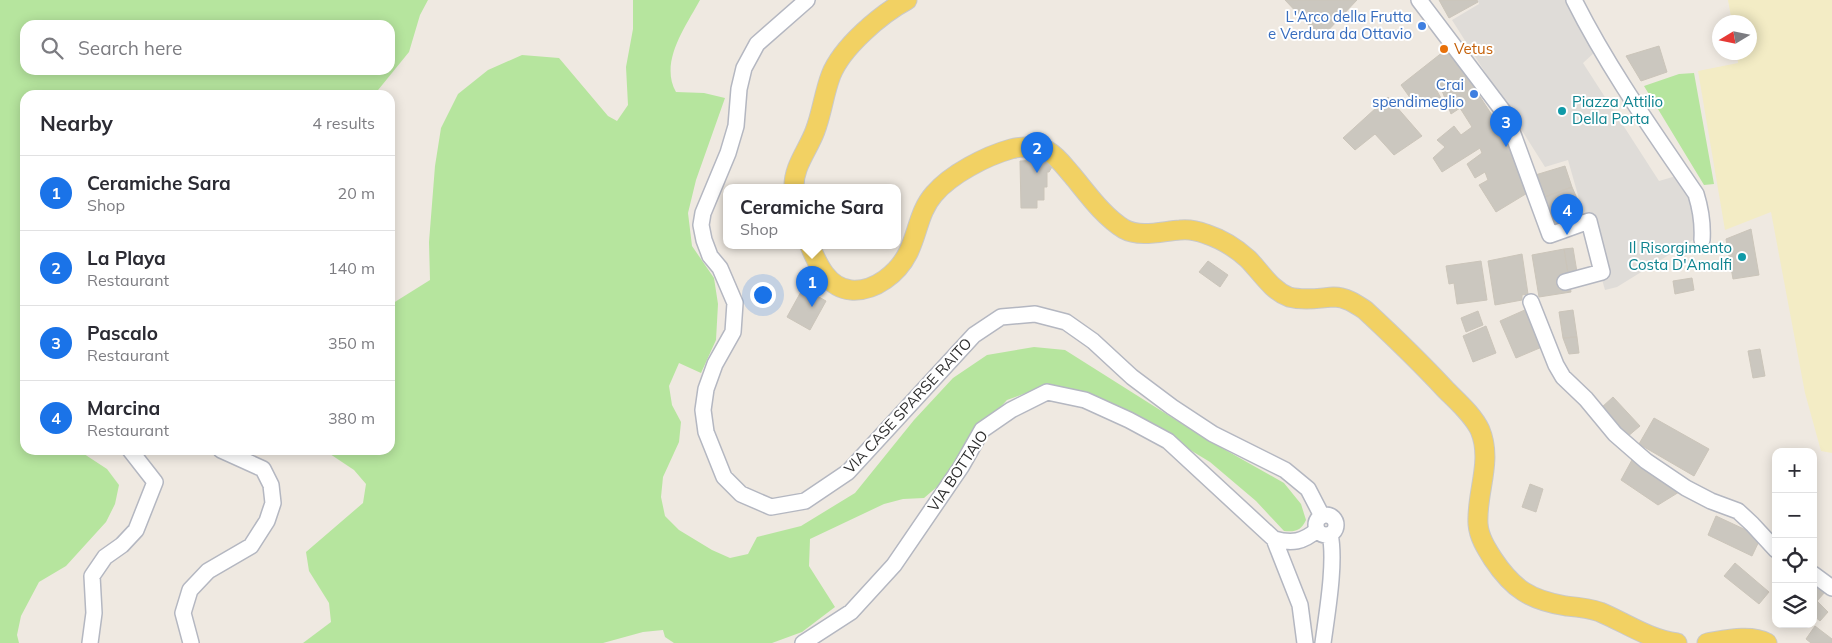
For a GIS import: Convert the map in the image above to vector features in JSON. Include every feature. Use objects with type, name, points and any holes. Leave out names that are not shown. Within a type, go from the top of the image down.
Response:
[{"type":"main road","points":[[795,184],[798,167],[815,131],[832,74],[843,57],[862,35],[907,0]]},
{"type":"main road","points":[[811,249],[823,274],[831,282],[842,288],[850,290],[870,287],[880,283],[900,264],[908,253],[925,207],[940,188],[984,159],[1002,152],[1020,146],[1047,150],[1066,167],[1108,216],[1128,231],[1148,233],[1182,230],[1206,234],[1229,244],[1247,258],[1272,286],[1290,297],[1314,299],[1335,297],[1354,302],[1365,310],[1464,408],[1480,430],[1484,444],[1485,460],[1479,509],[1479,534],[1499,569],[1512,583],[1528,596],[1538,600],[1598,612],[1650,636],[1677,643]]},
{"type":"main road","points":[[1707,643],[1747,638],[1759,639],[1767,643]]},
{"type":"street","name":"VIA CASE SPARSE RAITO","points":[[807,0],[757,44],[744,68],[739,89],[736,126],[702,219],[701,225],[704,240],[710,256],[720,268],[735,303],[733,332],[715,364],[706,389],[703,410],[706,432],[724,477],[741,494],[771,507],[805,502],[848,472],[974,335],[1001,317],[1035,314],[1066,322],[1093,341],[1132,377],[1172,407],[1212,434],[1285,470],[1308,489],[1323,527],[1332,543],[1323,643]]},
{"type":"street","points":[[1419,0],[1506,115],[1550,235],[1588,221],[1602,272],[1565,282]]},
{"type":"street","points":[[1574,0],[1623,86],[1696,194],[1703,225],[1702,240]]},
{"type":"street","points":[[1530,302],[1556,366],[1563,377],[1586,399],[1615,434],[1646,461],[1686,488],[1711,501],[1738,511],[1772,546]]},
{"type":"street","name":"VIA BOTTAIO","points":[[803,643],[851,612],[894,565],[961,467],[982,430],[1011,410],[1047,392],[1085,400],[1129,420],[1168,441],[1274,539]]},
{"type":"street","points":[[90,643],[94,613],[92,576],[105,557],[122,545],[136,530],[155,482],[134,455]]},
{"type":"street","points":[[191,643],[183,613],[190,590],[208,571],[252,546],[267,521],[272,503],[271,485],[263,469],[232,455]]},
{"type":"street","points":[[1274,539],[1288,543],[1305,538],[1323,527]]},
{"type":"street","points":[[1274,539],[1300,605],[1305,643]]},
{"type":"street","points":[[1817,577],[1832,588]]},
{"type":"green space","points":[[0,0],[428,0],[420,15],[409,52],[395,69],[395,20],[20,20],[20,75],[390,75],[378,90],[20,90],[20,455],[86,455],[107,469],[119,485],[115,504],[106,522],[66,566],[39,582],[21,616],[17,635],[19,643],[0,643]]},
{"type":"green space","points":[[633,0],[700,0],[676,44],[672,57],[672,80],[676,92],[704,93],[725,98],[696,180],[688,213],[692,246],[714,278],[718,304],[716,340],[701,373],[679,363],[669,386],[672,405],[681,422],[679,442],[663,477],[661,497],[665,516],[679,530],[712,550],[730,558],[748,554],[757,537],[801,526],[855,493],[914,420],[953,378],[987,355],[1034,347],[1065,350],[1206,439],[1284,483],[1301,504],[1306,520],[1300,529],[1284,531],[1256,501],[1210,462],[1162,433],[1034,390],[1007,400],[968,442],[938,486],[924,498],[903,499],[884,504],[810,539],[809,566],[835,607],[802,632],[772,643],[674,643],[665,637],[663,630],[643,632],[603,643],[303,643],[331,622],[329,603],[309,571],[306,552],[363,503],[366,484],[354,470],[332,455],[395,455],[395,302],[430,280],[429,242],[435,166],[441,128],[458,94],[488,70],[522,55],[559,58],[608,116],[617,121],[628,105],[626,67],[633,29]]},
{"type":"green space","points":[[1694,73],[1714,184],[1704,185],[1644,86],[1679,74]]},
{"type":"sand","points":[[1728,0],[1832,0],[1832,453],[1821,451],[1805,393],[1771,212],[1725,230],[1698,71],[1738,63],[1738,60],[1757,60],[1757,15],[1731,15]]},
{"type":"shaded area","name":"Piazza Attilio Della Porta","points":[[1478,0],[1566,0],[1595,52],[1583,63],[1659,181],[1676,176],[1692,200],[1698,229],[1693,240],[1617,287],[1605,290],[1568,160],[1545,167],[1452,20],[1479,4]]},
{"type":"building","points":[[1285,0],[1357,0],[1321,38]]},
{"type":"building","points":[[1439,0],[1477,0],[1478,2],[1449,18]]},
{"type":"building","points":[[1659,46],[1667,72],[1641,81],[1626,56]]},
{"type":"building","points":[[1448,48],[1507,138],[1529,192],[1496,212],[1479,185],[1488,180],[1485,172],[1475,178],[1467,164],[1482,153],[1480,148],[1442,172],[1433,158],[1445,147],[1437,140],[1454,126],[1461,135],[1472,127],[1460,108],[1451,114],[1441,88],[1437,91],[1441,98],[1418,109],[1401,85]]},
{"type":"building","points":[[1388,97],[1422,136],[1394,155],[1375,134],[1355,150],[1343,138]]},
{"type":"building","points":[[1045,160],[1053,165],[1049,172],[1047,172],[1047,187],[1044,187],[1044,200],[1037,200],[1037,208],[1021,208],[1020,161]]},
{"type":"building","points":[[1565,166],[1572,187],[1539,199],[1532,176]]},
{"type":"building","points":[[1572,187],[1579,203],[1545,216],[1539,199]]},
{"type":"building","points":[[1579,203],[1583,217],[1550,230],[1545,216]]},
{"type":"building","name":"Il Risorgimento Costa D'Amalfi","points":[[1751,229],[1759,275],[1733,279],[1726,239]]},
{"type":"building","points":[[1573,248],[1579,284],[1570,286],[1564,249]]},
{"type":"building","points":[[1564,249],[1571,292],[1539,297],[1532,255]]},
{"type":"building","points":[[1522,254],[1528,294],[1522,295],[1522,300],[1495,305],[1488,261]]},
{"type":"building","points":[[1208,261],[1228,275],[1220,287],[1199,272]]},
{"type":"building","points":[[1481,261],[1487,300],[1457,304],[1454,283],[1449,284],[1446,266]]},
{"type":"building","points":[[1692,278],[1694,290],[1675,294],[1673,281]]},
{"type":"building","points":[[803,288],[826,301],[810,330],[787,317]]},
{"type":"building","points":[[1527,309],[1542,347],[1516,358],[1500,321]]},
{"type":"building","points":[[1573,310],[1577,337],[1563,338],[1559,312]]},
{"type":"building","points":[[1478,311],[1483,325],[1466,332],[1461,318]]},
{"type":"building","points":[[1486,326],[1496,353],[1473,362],[1463,336]]},
{"type":"building","points":[[1577,337],[1579,353],[1569,354],[1563,338]]},
{"type":"building","points":[[1760,349],[1765,376],[1753,378],[1748,351]]},
{"type":"building","points":[[1613,397],[1640,426],[1627,437],[1601,408]]},
{"type":"building","points":[[1654,418],[1709,449],[1694,476],[1639,444]]},
{"type":"building","points":[[1633,458],[1684,489],[1658,505],[1621,480]]},
{"type":"building","points":[[1530,484],[1543,489],[1536,512],[1522,507]]},
{"type":"building","points":[[1716,516],[1761,537],[1752,556],[1708,535]]},
{"type":"building","points":[[1735,563],[1769,592],[1759,604],[1724,576]]},
{"type":"building","points":[[1817,585],[1825,592],[1817,601]]},
{"type":"building","points":[[1817,601],[1828,612],[1820,621],[1817,618]]},
{"type":"building","points":[[1814,628],[1817,628],[1832,639],[1832,643],[1811,643],[1806,639]]},
{"type":"place","name":"L'Arco della Frutta e Verdura da Ottavio","points":[[1422,26]]},
{"type":"place","name":"Vetus","points":[[1444,49]]},
{"type":"place","name":"Crai spendimeglio","points":[[1474,94]]},
{"type":"place","name":"Piazza Attilio Della Porta","points":[[1562,111]]},
{"type":"place","name":"Pascalo","points":[[1506,147]]},
{"type":"place","name":"La Playa","points":[[1037,173]]},
{"type":"place","name":"Marcina","points":[[1567,235]]},
{"type":"place","name":"Il Risorgimento Costa D'Amalfi","points":[[1742,257]]},
{"type":"place","name":"Ceramiche Sara","points":[[812,307]]}]
